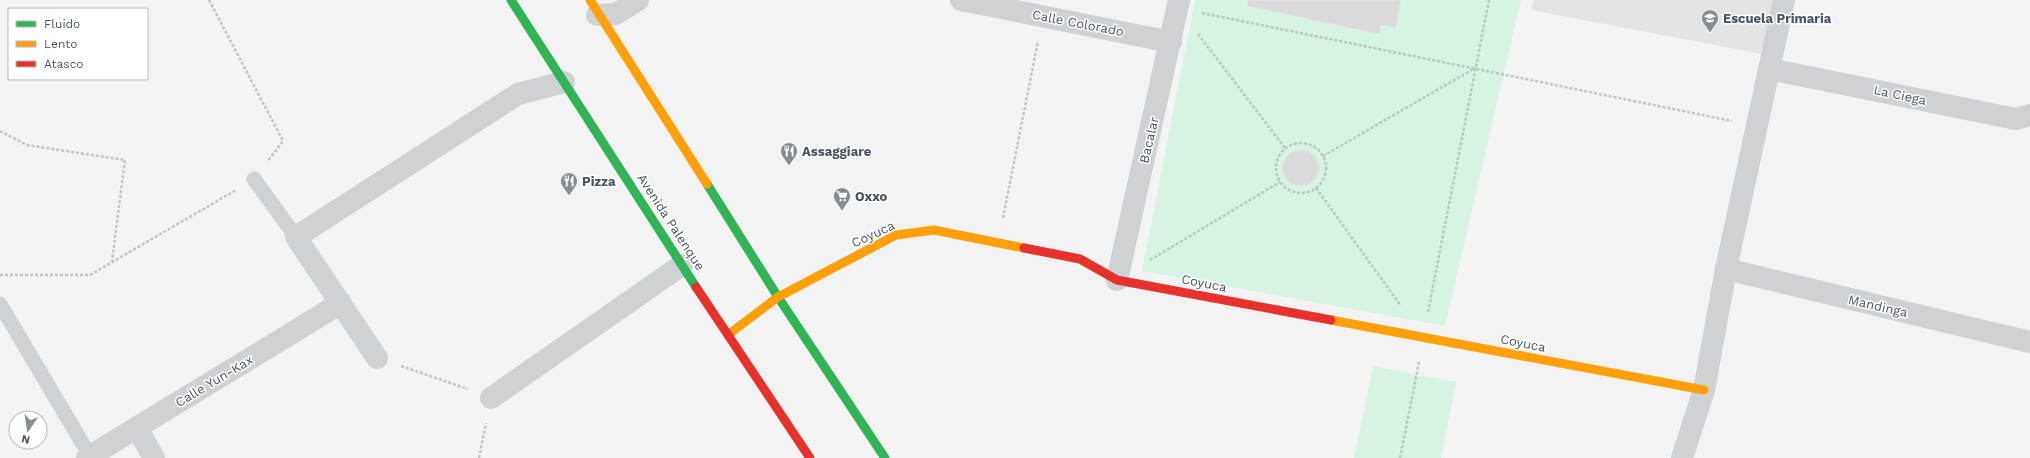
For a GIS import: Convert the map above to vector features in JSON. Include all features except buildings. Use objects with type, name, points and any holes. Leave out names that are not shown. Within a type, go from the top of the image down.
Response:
[{"type":"street","name":"Avenida Palenque","points":[[511,0],[682,265],[810,458]]},
{"type":"street","points":[[593,7],[616,14],[638,0]]},
{"type":"street","name":"Calle Colorado","points":[[961,0],[1171,42]]},
{"type":"street","points":[[1682,458],[1704,390],[1726,269],[1784,0]]},
{"type":"street","name":"Bacalar","points":[[1117,280],[1179,4]]},
{"type":"street","points":[[593,7],[778,297],[884,458]]},
{"type":"street","name":"La Ciega","points":[[1769,69],[2016,119],[2030,115]]},
{"type":"street","points":[[377,358],[296,237],[518,94],[564,82]]},
{"type":"street","name":"Coyuca","points":[[729,334],[778,297],[896,235],[934,230],[1080,260],[1117,280],[1704,390]]},
{"type":"street","points":[[491,398],[682,265]]},
{"type":"street","name":"Mandinga","points":[[1726,269],[2030,342]]},
{"type":"street","name":"Calle Yun-Kax","points":[[89,457],[341,303]]},
{"type":"street","points":[[137,428],[154,458]]},
{"type":"lane","points":[[254,179],[296,237]]},
{"type":"lane","points":[[0,304],[89,457]]},
{"type":"path","points":[[0,275],[90,275],[254,179],[283,141],[209,0]]},
{"type":"path","points":[[1400,458],[1489,0]]},
{"type":"path","points":[[1179,4],[1475,68],[1757,126]]},
{"type":"path","points":[[1179,4],[1285,148]]},
{"type":"path","points":[[998,242],[1044,16]]},
{"type":"path","points":[[1323,156],[1475,68]]},
{"type":"path","points":[[0,131],[27,145],[125,160],[112,261]]},
{"type":"path","points":[[1293,144],[1310,144],[1317,148],[1323,156],[1326,170],[1324,178],[1316,188],[1298,193],[1290,191],[1280,182],[1276,170],[1276,162],[1285,148],[1293,144]]},
{"type":"path","points":[[1117,280],[1280,182]]},
{"type":"path","points":[[1316,188],[1423,337]]},
{"type":"path","points":[[377,358],[491,398],[479,458]]},
{"type":"shaded area","name":"Escuela Primaria","points":[[1534,0],[1779,0],[1767,55],[1531,10]]},
{"type":"green space","points":[[1195,0],[1521,0],[1445,326],[1142,271]]},
{"type":"green space","points":[[1373,366],[1456,382],[1441,458],[1354,458]]},
{"type":"traffic: fast","points":[[511,0],[696,287]]},
{"type":"traffic: fast","points":[[707,184],[778,297],[885,458]]},
{"type":"traffic: slow","points":[[590,0],[707,184]]},
{"type":"traffic: slow","points":[[729,334],[778,297],[896,235],[934,230],[1024,248]]},
{"type":"traffic: slow","points":[[1331,320],[1704,390]]},
{"type":"traffic: jam","points":[[1024,248],[1080,259],[1117,280],[1331,320]]},
{"type":"traffic: jam","points":[[696,287],[810,458]]},
{"type":"place","name":"Escuela Primaria","points":[[1710,33]]},
{"type":"place","name":"Assaggiare","points":[[789,166]]},
{"type":"place","name":"Pizza","points":[[569,196]]},
{"type":"place","name":"Oxxo","points":[[842,211]]}]
